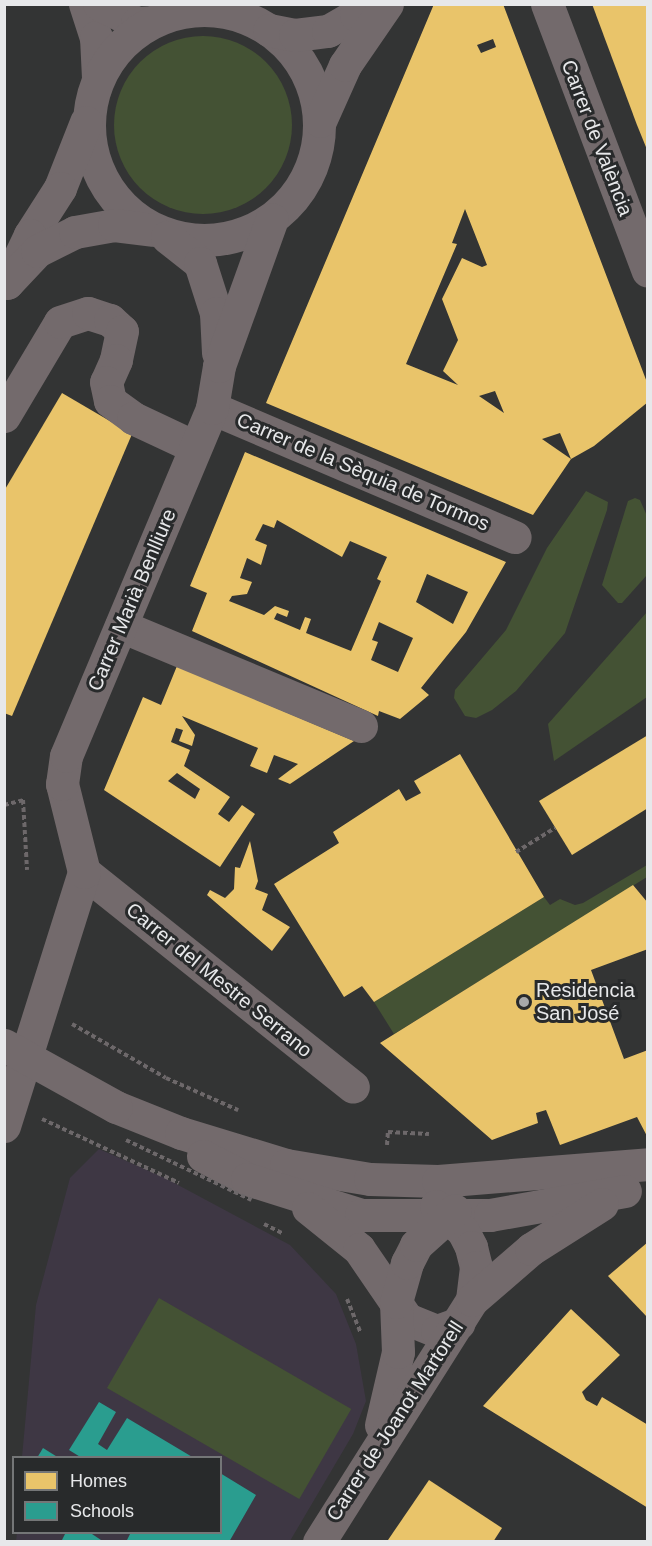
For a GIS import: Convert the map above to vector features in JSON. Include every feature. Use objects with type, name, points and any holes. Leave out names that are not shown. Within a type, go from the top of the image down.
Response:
[{"type":"street","points":[[85,4],[96,37],[98,78]]},
{"type":"street","points":[[99,4],[137,23],[212,7],[241,16],[269,30],[295,35],[328,31],[356,15],[364,4]]},
{"type":"street","points":[[150,22],[119,45],[98,78],[88,114],[60,188],[30,235],[7,283],[37,251],[75,232],[114,225],[201,242],[239,236],[272,219],[299,192],[315,158],[320,121],[345,65],[387,4]]},
{"type":"street","name":"Carrer de València","points":[[547,4],[648,271]]},
{"type":"street","points":[[269,30],[295,54],[313,85],[320,121]]},
{"type":"street","points":[[88,114],[89,142],[96,170],[110,194],[129,215],[158,232]]},
{"type":"street","name":"Carrer Marià Benlliure","points":[[84,872],[62,784],[66,756],[212,408],[219,366],[272,219]]},
{"type":"street","name":"Carrer Marià Benlliure","points":[[158,232],[200,263],[216,313],[219,366]]},
{"type":"street","points":[[4,416],[60,322],[88,313],[110,320],[122,331],[116,360],[106,382],[110,401],[133,418],[195,447]]},
{"type":"street","name":"Carrer de la Sèquia de Tormos","points":[[212,408],[515,537]]},
{"type":"street","points":[[121,626],[361,726]]},
{"type":"street","points":[[8,1115],[84,872]]},
{"type":"street","name":"Carrer del Mestre Serrano","points":[[84,872],[353,1087]]},
{"type":"street","points":[[4,1045],[247,1179],[314,1211],[359,1249],[407,1319],[437,1331],[465,1311]]},
{"type":"street","points":[[116,1107],[181,1133],[286,1165],[378,1167],[438,1181],[632,1174]]},
{"type":"street","name":"Carrer de Joanot Martorell","points":[[378,1167],[419,1193],[463,1231],[477,1267],[465,1311]]},
{"type":"street","points":[[247,1179],[361,1215],[447,1216],[490,1215],[632,1174]]},
{"type":"street","name":"Carrer de Joanot Martorell","points":[[319,1542],[361,1471],[465,1311],[531,1249],[632,1174]]},
{"type":"street","points":[[361,1471],[386,1413],[398,1352],[396,1302],[416,1245],[447,1216]]},
{"type":"path","points":[[24,800],[27,870]]},
{"type":"path","points":[[516,852],[555,828]]},
{"type":"path","points":[[43,1007],[166,1078],[248,1115]]},
{"type":"path","points":[[8,1115],[184,1186]]},
{"type":"path","points":[[378,1167],[388,1132],[429,1134]]},
{"type":"path","points":[[254,1219],[291,1239]]},
{"type":"path","points":[[345,1293],[364,1344],[398,1352]]},
{"type":"shaded area","points":[[99,1149],[165,1178],[290,1245],[336,1294],[356,1344],[366,1401],[353,1434],[290,1541],[16,1542],[17,1534],[222,1534],[222,1456],[22,1456],[36,1305],[70,1178]]},
{"type":"green space","points":[[203,36],[220,37],[237,42],[266,62],[286,91],[291,108],[291,142],[286,159],[266,188],[237,208],[220,213],[203,214],[186,213],[169,208],[140,188],[120,159],[115,142],[114,125],[115,108],[120,91],[140,62],[169,42],[186,37]]},
{"type":"green space","points":[[586,491],[608,502],[607,510],[565,633],[516,691],[492,710],[476,718],[465,716],[454,698],[455,690],[506,630],[547,548]]},
{"type":"green space","points":[[635,498],[640,500],[647,516],[647,575],[622,603],[618,603],[602,585],[628,501]]},
{"type":"green space","points":[[647,612],[647,697],[554,761],[548,724]]},
{"type":"green space","points":[[647,865],[647,877],[394,1034],[374,1002],[544,897],[550,905],[560,899],[575,905],[583,903]]},
{"type":"green space","points":[[159,1298],[351,1409],[299,1499],[107,1388]]},
{"type":"building: Homes","points":[[434,4],[503,4],[648,385],[648,402],[594,446],[571,459],[533,515],[266,403]],"holes":[[[493,39],[496,47],[481,53],[477,45]],[[465,209],[487,265],[482,267],[462,258],[442,299],[458,340],[443,371],[458,385],[406,364],[457,244],[452,243]],[[495,391],[504,413],[479,396]],[[560,433],[571,459],[542,439]]]},
{"type":"building: Homes","points":[[592,4],[648,4],[648,152],[637,125]]},
{"type":"building: Homes","points":[[62,393],[132,434],[12,716],[4,713],[4,491]]},
{"type":"building: Homes","points":[[245,452],[506,562],[466,632],[421,688],[429,695],[400,719],[379,711],[378,716],[192,631],[207,593],[190,586]],"holes":[[[277,520],[342,557],[350,541],[387,557],[377,579],[381,581],[351,651],[306,633],[311,619],[305,617],[300,630],[274,619],[277,613],[287,617],[289,611],[275,606],[264,615],[229,601],[232,596],[247,594],[252,582],[240,578],[247,558],[261,565],[267,545],[255,540],[263,524],[274,528]],[[427,574],[468,592],[453,624],[416,602]],[[379,622],[413,638],[398,672],[371,660],[378,642],[372,640]]]},
{"type":"building: Homes","points":[[177,666],[354,741],[290,784],[278,779],[298,764],[274,755],[267,773],[250,766],[258,748],[182,716],[195,735],[192,746],[179,741],[183,730],[176,728],[171,742],[190,750],[184,766],[230,797],[218,814],[229,822],[242,805],[255,814],[220,867],[104,790],[143,697],[161,705]],"holes":[[[177,773],[200,789],[195,799],[168,781]]]},
{"type":"building: Homes","points":[[648,735],[648,808],[572,855],[539,801]]},
{"type":"building: Homes","points":[[460,754],[544,897],[374,1002],[362,986],[344,997],[274,884],[339,843],[333,832],[399,789],[406,801],[421,793],[414,781]]},
{"type":"building: Homes","points":[[250,841],[258,881],[255,889],[268,894],[262,910],[290,927],[272,951],[207,895],[210,890],[225,898],[234,889],[235,867],[240,868]]},
{"type":"building: Homes","name":"Residencia San José","points":[[633,885],[648,903],[648,949],[591,970],[624,1059],[648,1050],[648,1138],[637,1117],[560,1145],[546,1110],[536,1113],[538,1123],[492,1140],[380,1043]]},
{"type":"building: Homes","points":[[648,1242],[648,1318],[608,1276]]},
{"type":"building: Homes","points":[[571,1309],[620,1355],[582,1392],[586,1400],[597,1406],[602,1397],[648,1425],[648,1508],[483,1406]]},
{"type":"building: Homes","points":[[429,1480],[502,1528],[493,1542],[388,1540]]},
{"type":"building: Schools","points":[[99,1402],[116,1412],[98,1444],[107,1450],[127,1418],[191,1456],[79,1456],[69,1450]]},
{"type":"building: Schools","points":[[43,1448],[56,1456],[38,1456]]},
{"type":"building: Schools","points":[[222,1474],[256,1495],[229,1542],[126,1542],[130,1534],[222,1534]]},
{"type":"building: Schools","points":[[65,1534],[92,1534],[104,1542],[61,1542]]},
{"type":"place","name":"Residencia San José","points":[[524,1002]]}]
